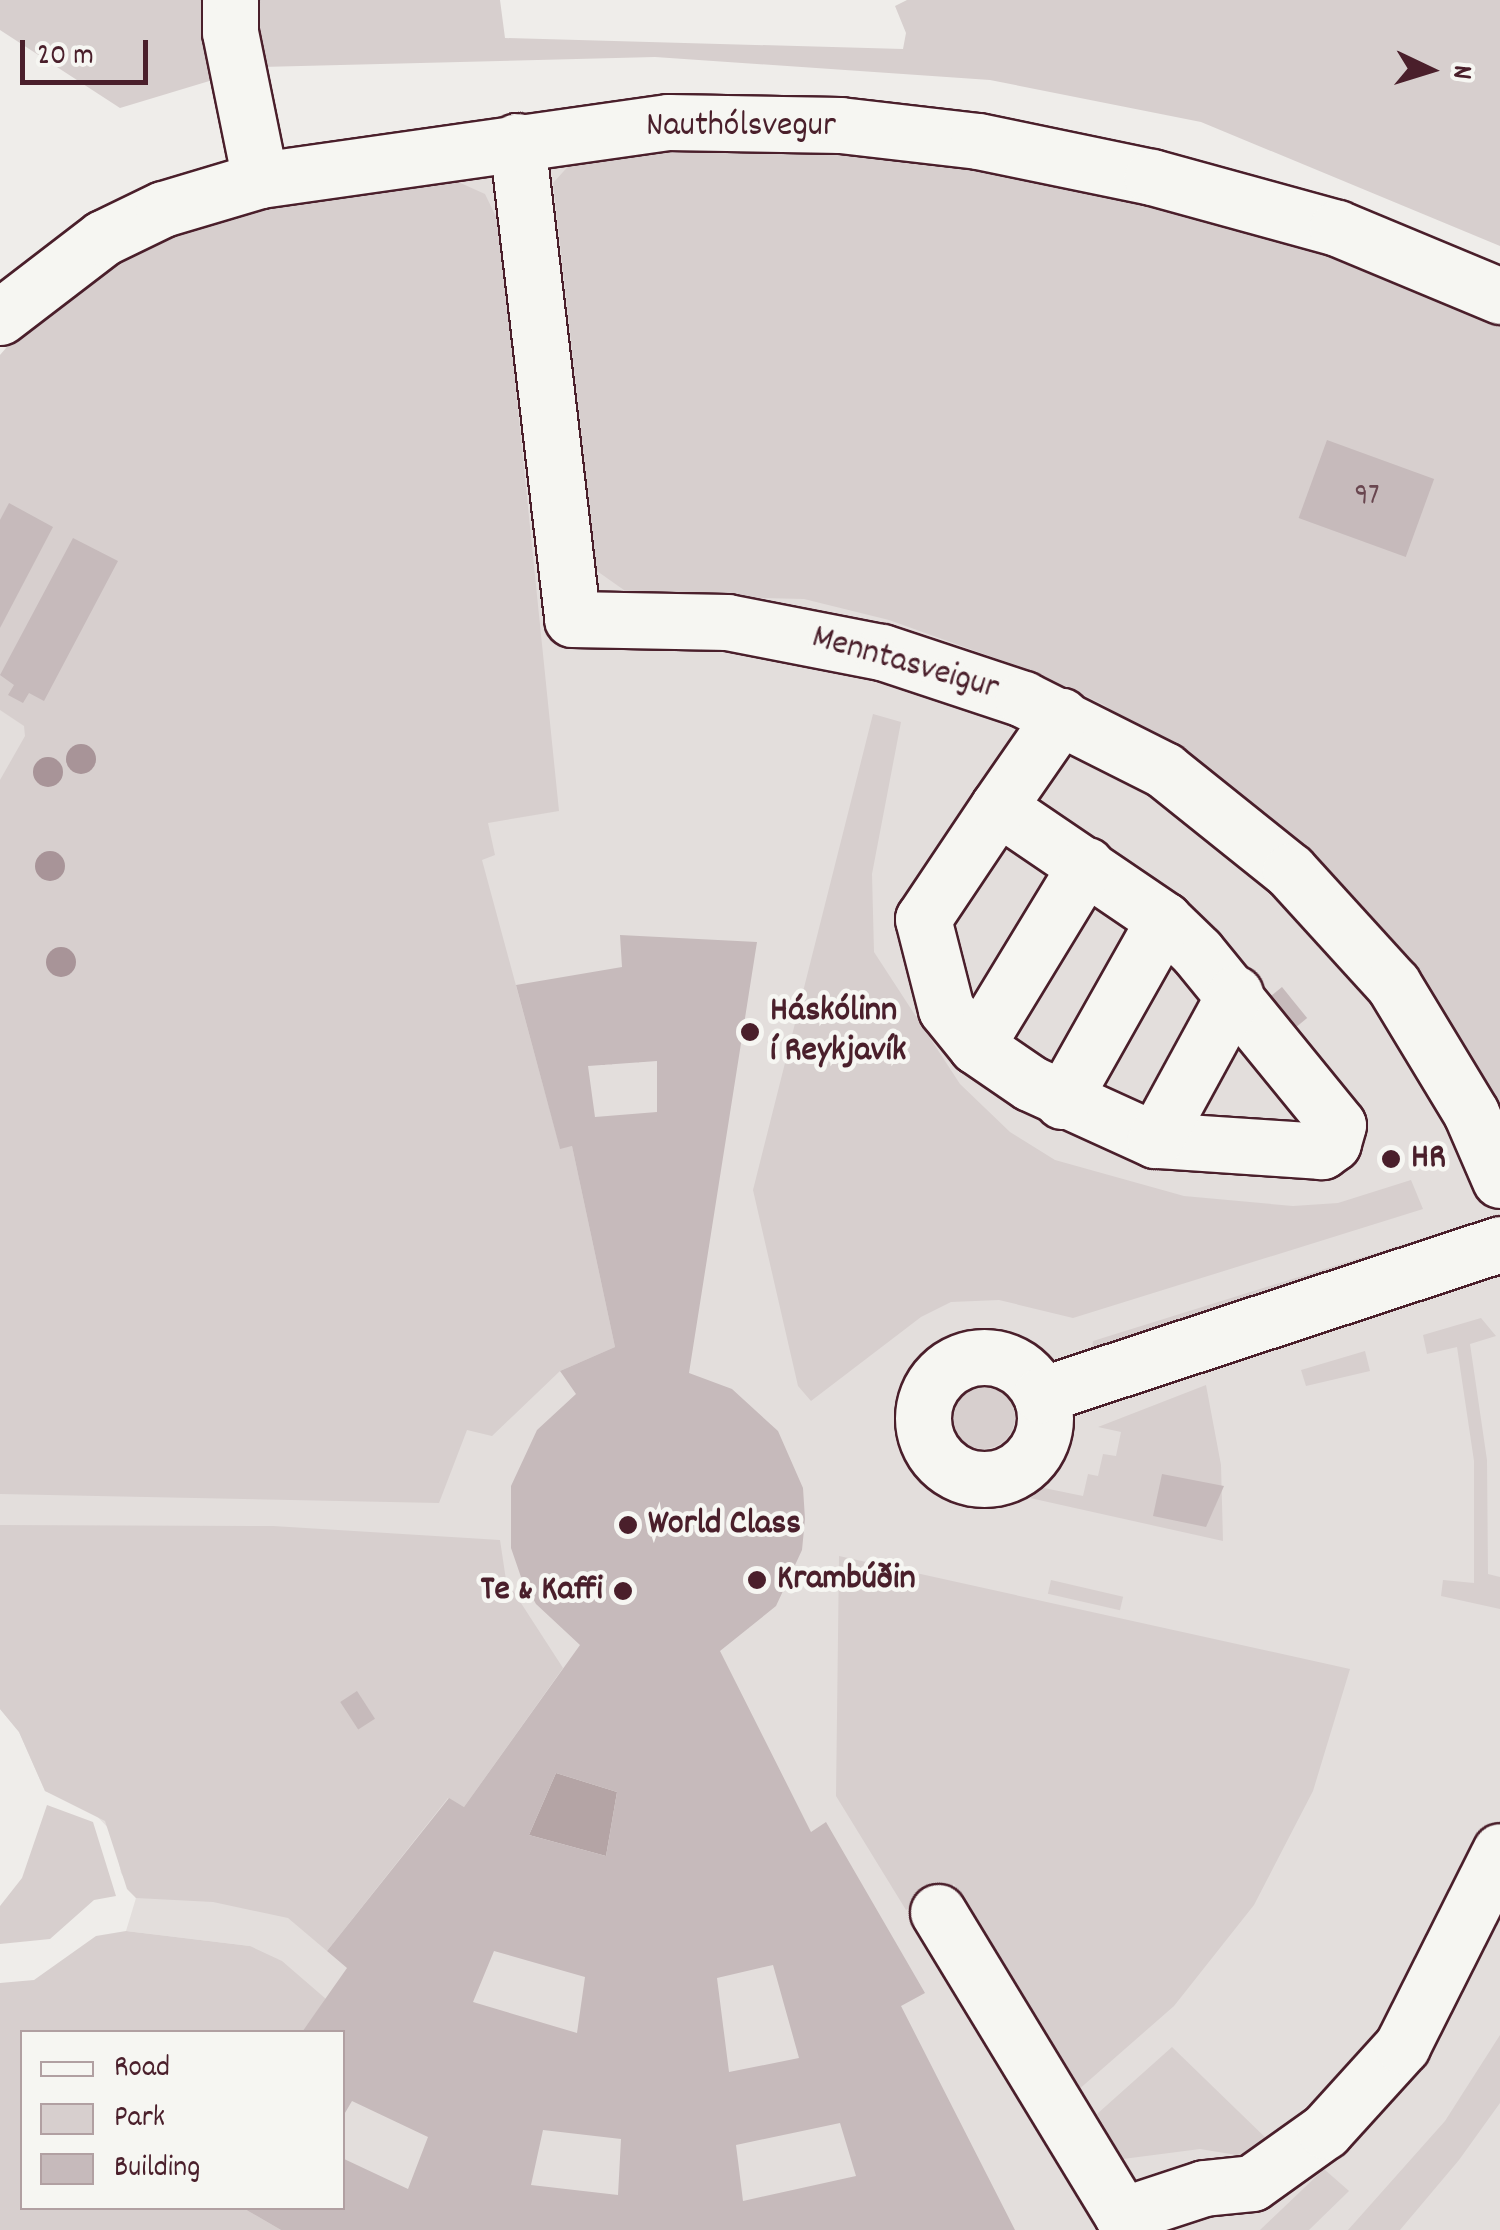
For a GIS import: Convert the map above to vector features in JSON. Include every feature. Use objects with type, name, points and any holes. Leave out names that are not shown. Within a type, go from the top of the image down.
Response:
[{"type":"street","points":[[230,0],[260,180]]},
{"type":"street","name":"Nauthólsvegur","points":[[0,317],[103,238],[163,208],[260,180],[516,140],[668,122],[840,125],[978,141],[1152,177],[1337,228],[1500,296]]},
{"type":"street","name":"Menntasveigur","points":[[516,140],[572,619],[728,622],[796,632],[955,673],[1061,716],[1164,770],[1230,817],[1345,928],[1393,984],[1394,1037],[1453,1137],[1500,1180]]},
{"type":"street","points":[[998,807],[1164,920],[1234,992],[1338,1125],[1338,1136],[1322,1151],[1155,1140],[1062,1101],[976,1046],[940,994],[923,919],[998,807],[1061,716]]},
{"type":"street","points":[[976,1046],[1086,864]]},
{"type":"street","points":[[1062,1101],[1164,920]]},
{"type":"street","points":[[1155,1140],[1234,992]]},
{"type":"street","points":[[1041,1395],[1500,1244]]},
{"type":"street","points":[[938,1912],[1122,2216],[1204,2188],[1252,2183],[1325,2131],[1402,2046],[1451,1959],[1500,1851]]},
{"type":"shaded area","name":"Háskólinn í Reykjavík","points":[[572,161],[1500,316],[1500,2230],[195,2230],[163,2210],[345,2210],[345,2030],[268,2030],[250,1946],[126,1931],[136,1898],[121,1873],[113,1833],[91,1810],[45,1791],[19,1732],[0,1709],[0,355],[246,212]]},
{"type":"shaded area","points":[[556,1773],[617,1792],[606,1856],[529,1835]]},
{"type":"green space","points":[[0,0],[201,0],[216,79],[120,108],[0,30]]},
{"type":"green space","points":[[256,0],[500,0],[505,38],[903,49],[906,33],[895,6],[907,0],[1500,0],[1500,246],[1201,122],[990,80],[655,57],[261,67]]},
{"type":"green space","points":[[738,147],[981,166],[1303,238],[1500,316],[1500,1133],[1179,754],[1104,705],[1042,675],[889,620],[804,599],[631,595],[597,571],[553,183],[573,161],[621,150]]},
{"type":"green space","points":[[447,177],[485,194],[499,223],[559,811],[488,823],[495,855],[482,860],[560,1148],[572,1146],[615,1347],[560,1371],[492,1436],[467,1430],[439,1503],[0,1494],[0,780],[25,736],[24,726],[0,710],[0,355],[24,327],[115,259],[162,238],[311,196]]},
{"type":"green space","points":[[873,714],[901,722],[872,874],[874,952],[960,1084],[1010,1132],[1055,1160],[1184,1196],[1293,1206],[1338,1203],[1411,1180],[1423,1209],[1073,1318],[999,1300],[951,1302],[921,1317],[811,1401],[798,1386],[753,1190]]},
{"type":"green space","points":[[1469,1224],[1469,1228],[1092,1351],[1093,1341]]},
{"type":"green space","points":[[1481,1318],[1496,1336],[1470,1344],[1487,1460],[1488,1574],[1500,1577],[1500,1609],[1441,1596],[1443,1580],[1474,1583],[1474,1461],[1457,1347],[1427,1354],[1423,1335]]},
{"type":"green space","points":[[1365,1351],[1370,1371],[1306,1386],[1301,1370]]},
{"type":"green space","points":[[983,1385],[1006,1394],[1015,1417],[1006,1440],[983,1449],[960,1440],[951,1417],[960,1394]]},
{"type":"green space","points":[[1206,1385],[1221,1465],[1223,1541],[1030,1498],[1044,1488],[1083,1496],[1088,1474],[1098,1476],[1103,1454],[1116,1456],[1121,1432],[1098,1427]]},
{"type":"green space","points":[[0,1525],[273,1526],[500,1540],[506,1580],[563,1668],[464,1807],[448,1798],[327,1951],[288,1918],[213,1902],[136,1898],[127,1889],[105,1821],[45,1791],[19,1732],[0,1709]]},
{"type":"green space","points":[[839,1556],[1350,1669],[1313,1791],[1254,1905],[1174,2006],[1077,2091],[954,1884],[906,1910],[836,1796]]},
{"type":"green space","points":[[1051,1580],[1123,1597],[1120,1610],[1048,1594]]},
{"type":"green space","points":[[47,1805],[93,1822],[116,1896],[94,1900],[50,1939],[0,1944],[0,1906],[22,1878]]},
{"type":"green space","points":[[126,1931],[250,1946],[282,1961],[326,1999],[303,2030],[20,2030],[20,2210],[246,2210],[281,2230],[0,2230],[0,1983],[34,1980],[96,1936]]},
{"type":"green space","points":[[1500,2035],[1500,2103],[1459,2160],[1400,2230],[1348,2230],[1445,2121]]},
{"type":"green space","points":[[1172,2047],[1270,2142],[1255,2158],[1200,2149],[1123,2159],[1097,2114]]},
{"type":"green space","points":[[1324,2169],[1349,2191],[1309,2230],[1260,2230]]},
{"type":"building","points":[[1327,440],[1434,479],[1406,557],[1299,518]]},
{"type":"building","points":[[9,503],[53,527],[0,628],[0,520]]},
{"type":"building","points":[[73,538],[118,561],[44,701],[29,693],[23,703],[8,695],[14,685],[0,675]]},
{"type":"building","points":[[620,935],[757,942],[689,1373],[732,1389],[778,1431],[803,1488],[805,1519],[802,1550],[776,1606],[720,1651],[811,1832],[826,1822],[925,1993],[901,2006],[1015,2230],[281,2230],[246,2210],[345,2210],[345,2159],[408,2189],[428,2137],[352,2101],[345,2113],[345,2030],[303,2030],[347,1968],[327,1951],[449,1798],[464,1807],[580,1645],[536,1604],[521,1577],[511,1548],[511,1486],[537,1430],[576,1394],[560,1371],[615,1347],[572,1146],[560,1149],[516,985],[622,967]],"holes":[[[657,1061],[657,1112],[595,1117],[588,1066]],[[556,1773],[617,1792],[606,1856],[529,1835]],[[494,1951],[585,1977],[577,2033],[473,2002]],[[773,1965],[799,2058],[729,2072],[717,1978]],[[840,2123],[856,2176],[743,2201],[736,2145]],[[543,2130],[621,2139],[618,2195],[531,2185]]]},
{"type":"building","points":[[1282,987],[1307,1018],[1292,1031],[1266,1000]]},
{"type":"building","points":[[1162,1474],[1224,1486],[1206,1527],[1153,1516]]},
{"type":"building","points":[[357,1691],[375,1719],[358,1730],[340,1702]]},
{"type":"place","name":"Háskólinn í Reykjavík","points":[[750,1032]]},
{"type":"place","name":"HR","points":[[1391,1159]]},
{"type":"place","name":"World Class","points":[[628,1525]]},
{"type":"place","name":"Krambúðin","points":[[757,1580]]},
{"type":"place","name":"Te & Kaffi","points":[[623,1591]]}]
